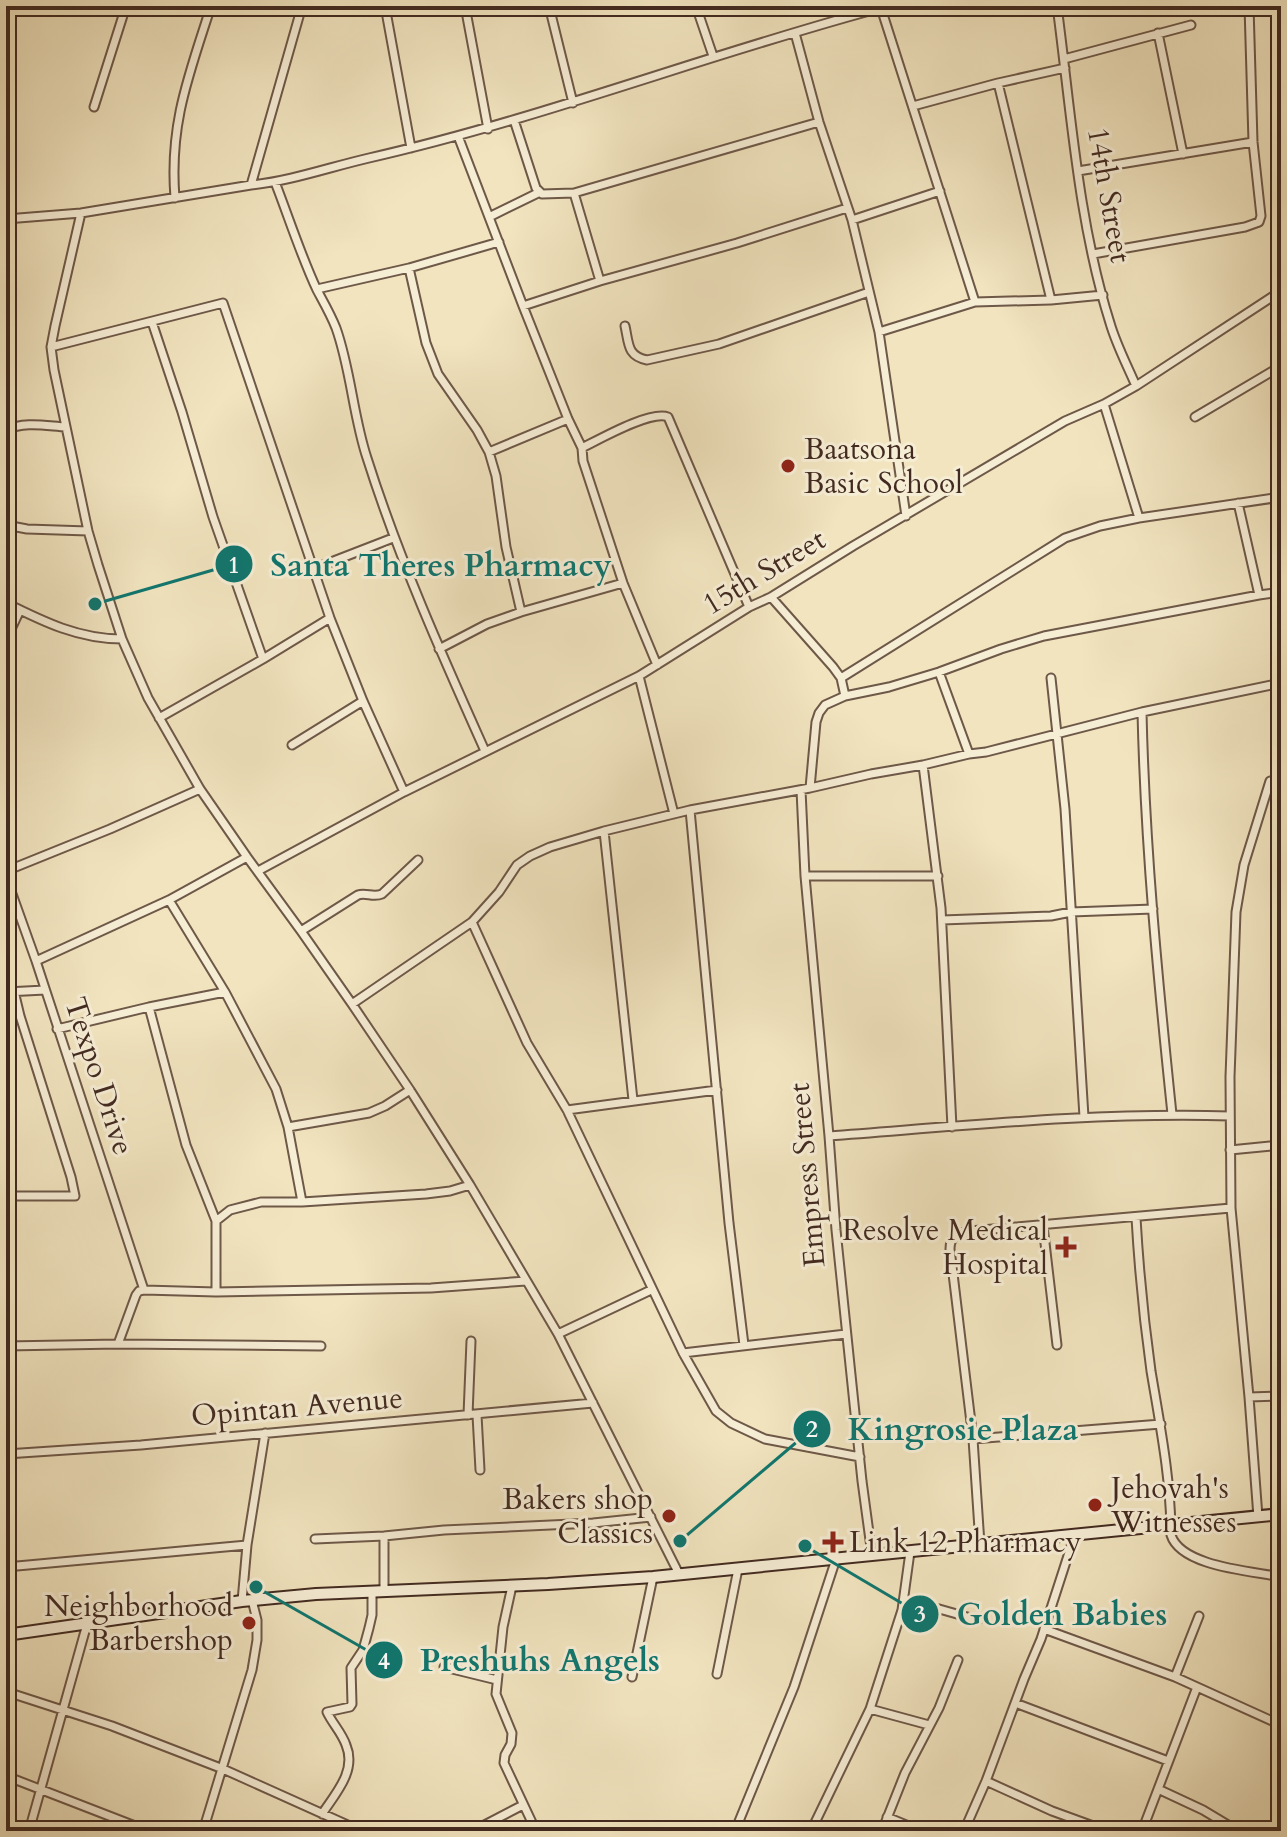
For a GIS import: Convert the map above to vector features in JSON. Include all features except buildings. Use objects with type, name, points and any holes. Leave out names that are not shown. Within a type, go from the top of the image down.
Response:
[{"type":"main road","points":[[6,23],[11,6]]},
{"type":"main road","points":[[6,1635],[247,1601],[653,1577],[1281,1514]]},
{"type":"street","points":[[94,107],[126,6]]},
{"type":"street","points":[[175,198],[173,168],[176,126],[211,6]]},
{"type":"street","points":[[251,185],[302,6]]},
{"type":"street","points":[[385,6],[411,148]]},
{"type":"street","points":[[465,6],[488,129]]},
{"type":"street","points":[[549,6],[573,103]]},
{"type":"street","points":[[696,6],[713,56]]},
{"type":"street","name":"14th Street","points":[[1057,6],[1078,171],[1093,254],[1110,324],[1136,386]]},
{"type":"street","points":[[1093,254],[1259,222],[1261,206],[1253,142],[1249,6]]},
{"type":"street","points":[[6,219],[81,213],[275,182],[488,129],[713,56],[884,7],[975,302]]},
{"type":"street","points":[[1064,59],[1191,25]]},
{"type":"street","points":[[795,33],[819,122],[852,220],[879,332],[906,516]]},
{"type":"street","points":[[1158,33],[1183,154]]},
{"type":"street","points":[[913,106],[1065,68]]},
{"type":"street","points":[[998,83],[1051,300]]},
{"type":"street","points":[[514,120],[536,188],[542,194],[574,193],[819,122]]},
{"type":"street","points":[[458,136],[582,448],[583,461],[623,583],[657,665]]},
{"type":"street","points":[[1078,171],[1253,142]]},
{"type":"street","points":[[275,182],[317,289],[337,330],[365,454],[393,538],[485,751]]},
{"type":"street","points":[[852,220],[940,191]]},
{"type":"street","points":[[489,217],[540,192]]},
{"type":"street","points":[[574,193],[600,281]]},
{"type":"street","points":[[523,306],[847,208]]},
{"type":"street","points":[[81,213],[51,347],[88,531],[122,639],[159,718],[200,789],[352,1004],[470,1185],[558,1334],[679,1574]]},
{"type":"street","points":[[317,289],[409,268],[499,242]]},
{"type":"street","points":[[409,268],[426,343],[438,374],[489,452],[521,612]]},
{"type":"street","name":"15th Street","points":[[258,871],[339,825],[639,676],[749,607],[771,597],[1065,421],[1136,386],[1281,291]]},
{"type":"street","points":[[625,326],[631,353],[647,360],[719,344],[869,292]]},
{"type":"street","points":[[879,332],[975,302],[1103,295]]},
{"type":"street","points":[[51,347],[223,303],[330,618],[404,792]]},
{"type":"street","points":[[152,322],[213,517],[263,659]]},
{"type":"street","points":[[1195,417],[1281,366]]},
{"type":"street","points":[[1104,404],[1139,518]]},
{"type":"street","points":[[582,448],[643,420],[659,415],[668,417],[749,607]]},
{"type":"street","points":[[489,452],[568,419]]},
{"type":"street","points":[[6,430],[13,426],[29,425],[66,427]]},
{"type":"street","points":[[841,678],[1065,538],[1100,526],[1139,518],[1281,497]]},
{"type":"street","points":[[1238,503],[1259,595]]},
{"type":"street","points":[[6,525],[27,529],[88,531]]},
{"type":"street","points":[[313,569],[393,538]]},
{"type":"street","points":[[439,649],[487,624],[623,583]]},
{"type":"street","points":[[771,597],[833,667],[841,678],[845,696],[877,691],[1044,636],[1281,592]]},
{"type":"street","points":[[6,603],[78,634],[122,639]]},
{"type":"street","points":[[6,640],[20,610]]},
{"type":"street","points":[[159,718],[330,618]]},
{"type":"street","points":[[939,672],[969,754]]},
{"type":"street","points":[[639,676],[674,814]]},
{"type":"street","points":[[1051,678],[1065,809],[1084,1117]]},
{"type":"street","points":[[352,1004],[472,922],[499,892],[517,865],[550,847],[690,810],[986,752],[1142,712],[1281,683]]},
{"type":"street","name":"Empress Street","points":[[845,696],[825,705],[816,722],[805,789],[805,876],[846,1334],[872,1555]]},
{"type":"street","points":[[292,745],[363,701]]},
{"type":"street","points":[[1142,712],[1153,909],[1172,1114]]},
{"type":"street","points":[[923,765],[942,920],[952,1127]]},
{"type":"street","points":[[1258,1517],[1231,1208],[1230,1116],[1236,912],[1244,865],[1270,781]]},
{"type":"street","points":[[6,874],[200,789]]},
{"type":"street","points":[[690,810],[734,1275],[744,1345]]},
{"type":"street","points":[[604,831],[633,1100]]},
{"type":"street","points":[[36,961],[169,900],[247,857]]},
{"type":"street","points":[[301,931],[358,895],[382,894],[418,860]]},
{"type":"street","name":"Texpo Drive","points":[[6,874],[144,1290]]},
{"type":"street","points":[[805,876],[938,876]]},
{"type":"street","points":[[169,900],[225,992],[276,1089],[288,1127],[302,1202]]},
{"type":"street","points":[[942,920],[1153,909]]},
{"type":"street","points":[[472,922],[523,1034],[567,1110],[651,1290],[712,1404],[731,1423],[765,1439],[860,1457]]},
{"type":"street","points":[[6,1196],[75,1196],[10,992],[45,990]]},
{"type":"street","points":[[57,1029],[225,992]]},
{"type":"street","points":[[149,1007],[186,1145],[216,1221],[216,1292]]},
{"type":"street","points":[[288,1127],[369,1113],[410,1090]]},
{"type":"street","points":[[567,1110],[717,1090]]},
{"type":"street","points":[[829,1136],[1084,1117],[1230,1116]]},
{"type":"street","points":[[1230,1150],[1281,1145]]},
{"type":"street","points":[[216,1221],[230,1210],[261,1202],[426,1194],[470,1185]]},
{"type":"street","points":[[980,1544],[973,1439],[950,1243],[954,1236],[1231,1208]]},
{"type":"street","points":[[1136,1218],[1173,1542],[1184,1553],[1206,1562],[1281,1577]]},
{"type":"street","points":[[1043,1226],[1057,1345]]},
{"type":"street","points":[[118,1344],[133,1300],[139,1291],[144,1290],[216,1292],[431,1288],[526,1281]]},
{"type":"street","points":[[558,1334],[651,1290]]},
{"type":"street","points":[[683,1353],[846,1334]]},
{"type":"street","points":[[468,1415],[471,1341]]},
{"type":"street","points":[[6,1346],[321,1346]]},
{"type":"street","points":[[1249,1397],[1281,1396]]},
{"type":"street","name":"Opintan Avenue","points":[[6,1454],[141,1445],[593,1403]]},
{"type":"street","points":[[477,1415],[480,1470]]},
{"type":"street","points":[[973,1439],[1161,1424]]},
{"type":"street","points":[[203,1831],[252,1670],[257,1640],[257,1620],[247,1601],[247,1545],[265,1433]]},
{"type":"street","points":[[315,1539],[651,1517]]},
{"type":"street","points":[[964,1831],[1044,1629],[1075,1534]]},
{"type":"street","points":[[322,1814],[345,1779],[348,1768],[346,1745],[327,1712],[352,1704],[351,1668],[363,1650],[369,1628],[378,1591],[384,1536]]},
{"type":"street","points":[[6,1567],[247,1545]]},
{"type":"street","points":[[811,1831],[870,1709],[904,1599],[910,1552]]},
{"type":"street","points":[[735,1831],[794,1687],[836,1559]]},
{"type":"street","points":[[717,1674],[738,1569]]},
{"type":"street","points":[[632,1677],[653,1577]]},
{"type":"street","points":[[512,1586],[496,1694],[512,1733],[504,1763],[536,1831]]},
{"type":"street","points":[[904,1599],[978,1620]]},
{"type":"street","points":[[1175,1677],[1199,1616]]},
{"type":"street","points":[[29,1831],[87,1624]]},
{"type":"street","points":[[1044,1629],[1175,1677],[1281,1725]]},
{"type":"street","points":[[882,1831],[905,1773],[939,1708],[958,1660]]},
{"type":"street","points":[[444,1667],[497,1680]]},
{"type":"street","points":[[1142,1831],[1197,1687]]},
{"type":"street","points":[[7,1692],[112,1726],[223,1769],[361,1831]]},
{"type":"street","points":[[1015,1703],[1168,1761]]},
{"type":"street","points":[[870,1709],[929,1725]]},
{"type":"street","points":[[6,1776],[148,1831]]},
{"type":"street","points":[[986,1781],[1052,1811],[1107,1831]]},
{"type":"street","points":[[1158,1789],[1238,1831]]},
{"type":"street","points":[[473,1831],[523,1805]]},
{"type":"street","points":[[887,1817],[921,1831]]},
{"type":"place","name":"Baatsona Basic School","points":[[788,466]]},
{"type":"place","name":"Santa Theres Pharmacy","points":[[95,604]]},
{"type":"place","name":"Resolve Medical Hospital","points":[[1066,1247]]},
{"type":"place","name":"Jehovah's Witnesses","points":[[1095,1505]]},
{"type":"place","name":"Bakers shop Classics","points":[[669,1516]]},
{"type":"place","name":"Kingrosie Plaza","points":[[680,1541]]},
{"type":"place","name":"Link 12 Pharmacy","points":[[833,1542]]},
{"type":"place","name":"Golden Babies","points":[[805,1546]]},
{"type":"place","name":"Preshuhs Angels","points":[[256,1587]]},
{"type":"place","name":"Neighborhood Barbershop","points":[[249,1623]]}]
